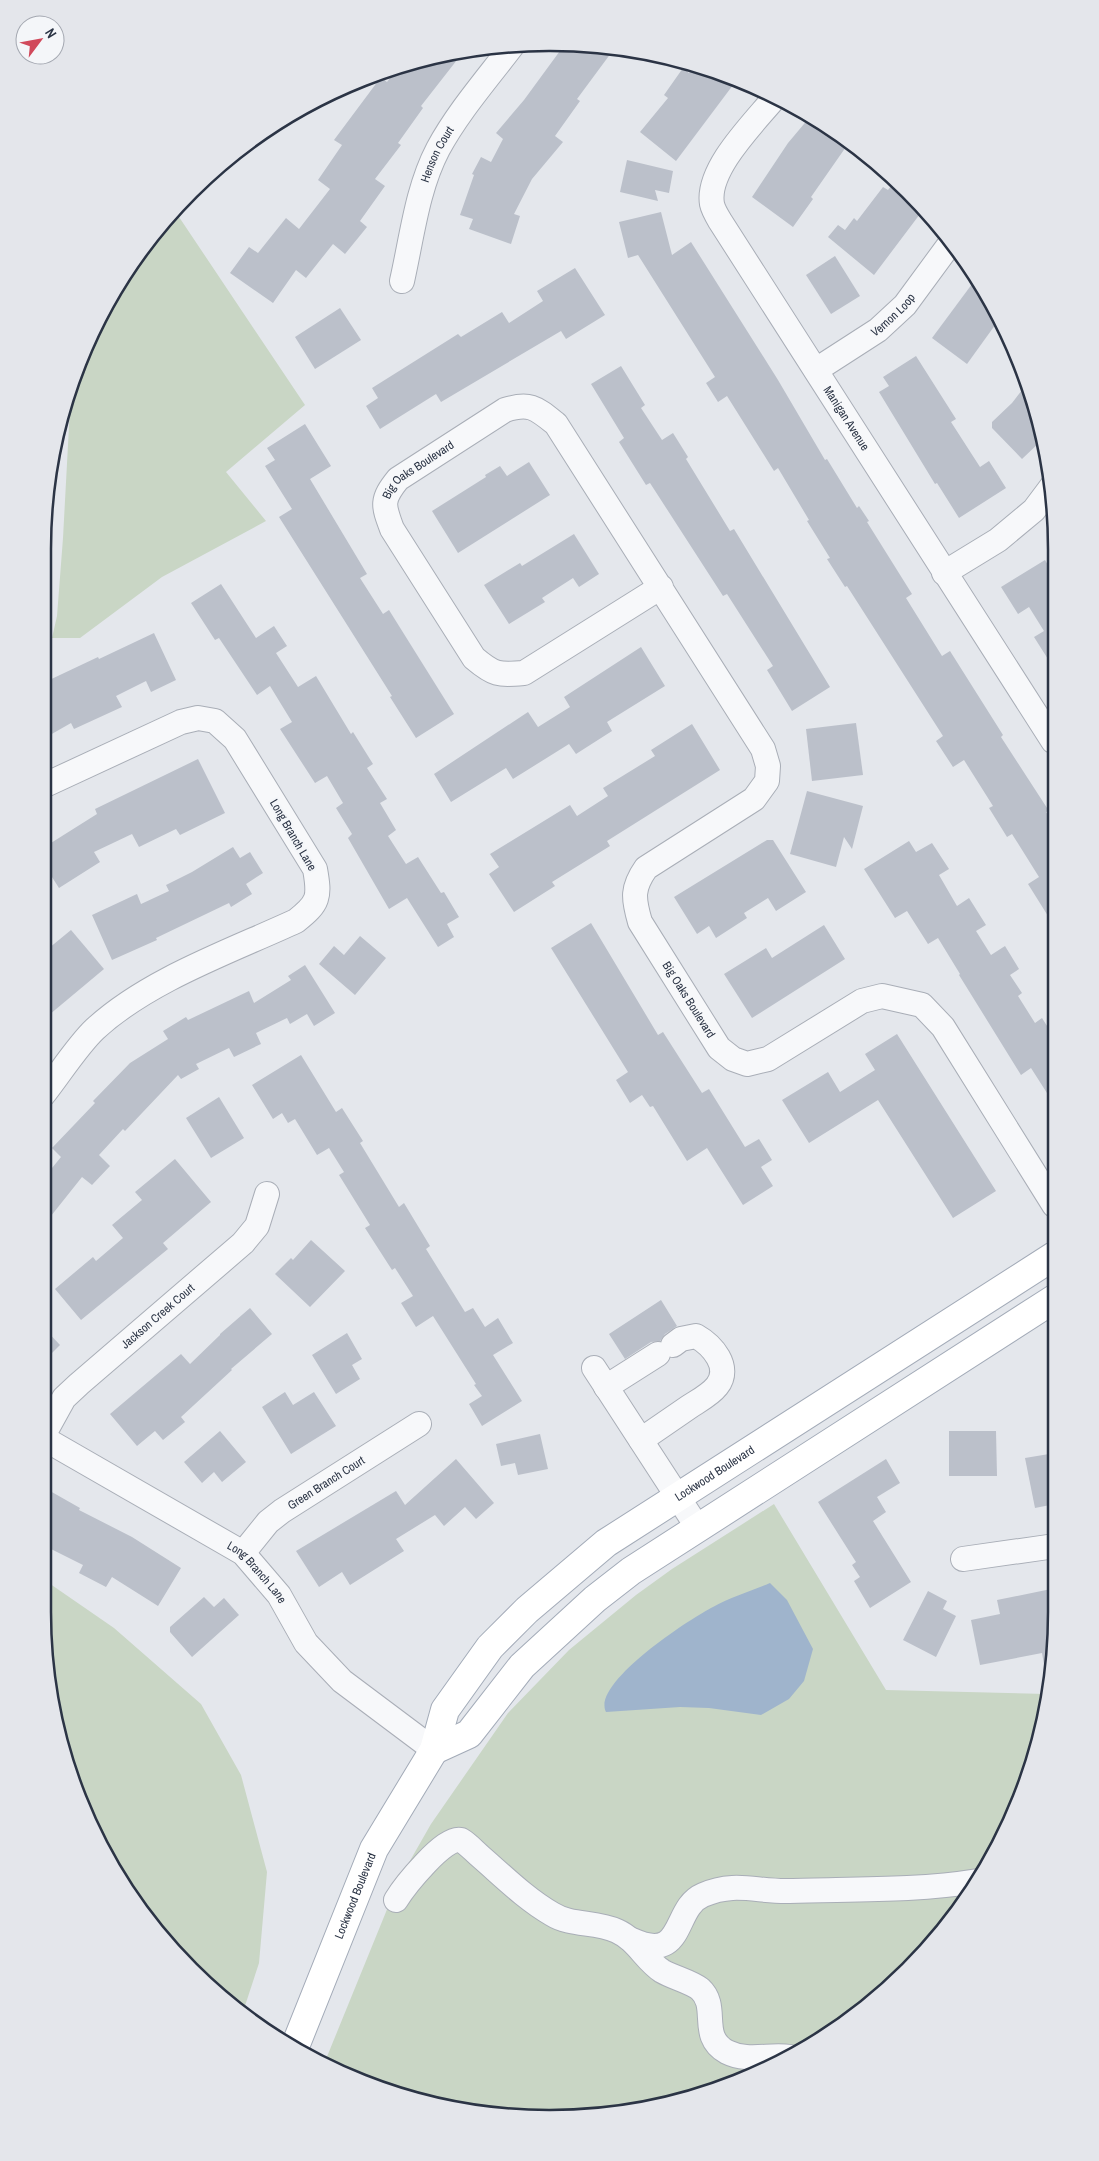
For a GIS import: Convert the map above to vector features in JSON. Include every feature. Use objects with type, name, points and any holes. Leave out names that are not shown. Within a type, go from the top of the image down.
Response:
[{"type":"main road","name":"Lockwood Boulevard","points":[[297,2041],[374,1850],[434,1750],[445,1710],[490,1647],[527,1610],[606,1543],[1048,1260]]},
{"type":"main road","points":[[434,1750],[469,1734],[522,1666],[595,1599],[631,1571],[1048,1303]]},
{"type":"street","name":"Henson Court","points":[[402,281],[422,190],[438,149],[460,114],[506,53]]},
{"type":"street","name":"Manigan Avenue","points":[[770,103],[723,162],[714,184],[712,203],[720,221],[1048,734]]},
{"type":"street","name":"Vernon Loop","points":[[816,370],[878,330],[905,305],[947,248]]},
{"type":"street","name":"Big Oaks Boulevard","points":[[661,586],[524,673],[505,675],[489,671],[474,658],[392,529],[385,510],[386,493],[398,479],[505,410],[520,405],[539,410],[556,424],[661,586],[764,749],[768,766],[767,781],[754,799],[646,868],[636,883],[634,904],[640,922],[719,1048],[733,1059],[748,1064],[768,1059],[862,1000],[882,996],[922,1005],[943,1027],[1048,1195]]},
{"type":"street","points":[[944,573],[998,540],[1034,510],[1044,496]]},
{"type":"street","name":"Long Branch Lane","points":[[51,782],[181,722],[198,718],[215,721],[235,739],[314,869],[319,892],[311,910],[296,922],[166,981],[123,1007],[94,1030],[51,1085]]},
{"type":"street","name":"Jackson Creek Court","points":[[51,1422],[64,1398],[79,1384],[243,1243],[257,1226],[267,1194]]},
{"type":"street","points":[[640,1440],[703,1398],[721,1380],[722,1371],[718,1356],[706,1342],[696,1336],[681,1339],[666,1350],[600,1378],[640,1440],[698,1528]]},
{"type":"street","name":"Green Branch Court","points":[[243,1553],[268,1522],[282,1511],[419,1424]]},
{"type":"street","name":"Long Branch Lane","points":[[51,1442],[243,1553],[279,1595],[306,1643],[342,1681],[434,1750]]},
{"type":"street","points":[[963,1559],[1048,1547]]},
{"type":"street","points":[[396,1900],[412,1877],[443,1847],[458,1838],[465,1842],[528,1898],[552,1914],[561,1919],[610,1929],[643,1945],[665,1943],[676,1933],[692,1901],[730,1886],[787,1891],[939,1887],[967,1883]]},
{"type":"street","points":[[632,1940],[655,1966],[703,1992],[709,2004],[712,2036],[720,2047],[728,2052],[749,2057],[773,2056]]},
{"type":"green space","points":[[179,217],[305,405],[226,472],[266,521],[162,577],[80,638],[52,638],[57,616],[70,416],[78,389],[89,359],[118,300],[154,246]]},
{"type":"green space","points":[[774,1504],[886,1690],[1040,1694],[1031,1740],[1010,1802],[981,1861],[945,1915],[902,1964],[853,2007],[826,2026],[799,2043],[740,2072],[678,2093],[647,2100],[582,2109],[517,2109],[452,2100],[421,2093],[359,2072],[327,2057],[399,1880],[431,1824],[508,1713],[569,1650],[636,1595],[672,1569]]},
{"type":"green space","points":[[51,1585],[114,1628],[201,1704],[241,1775],[267,1872],[259,1963],[245,2006],[197,1964],[175,1940],[154,1915],[118,1861],[89,1802],[68,1740],[61,1709],[52,1644]]},
{"type":"water","points":[[770,1583],[787,1600],[813,1649],[804,1681],[789,1699],[761,1715],[709,1708],[680,1707],[606,1712],[605,1700],[613,1685],[627,1669],[666,1637],[701,1613],[734,1597]]},
{"type":"building","points":[[560,51],[609,55],[577,99],[580,101],[555,136],[563,142],[532,179],[514,214],[520,216],[511,244],[469,229],[473,219],[460,215],[474,175],[472,174],[481,157],[491,162],[503,139],[496,133],[524,100]]},
{"type":"building","points":[[457,60],[421,106],[423,108],[398,143],[401,145],[375,179],[385,186],[360,221],[367,227],[345,254],[333,244],[306,278],[296,270],[273,303],[230,273],[249,247],[258,253],[286,218],[299,229],[330,189],[318,180],[342,145],[334,140],[377,82],[384,80],[387,82],[390,78],[421,68]]},
{"type":"building","points":[[682,69],[732,86],[676,161],[640,132],[668,98],[664,95]]},
{"type":"building","points":[[806,122],[845,148],[811,197],[813,199],[793,227],[752,197],[788,143]]},
{"type":"building","points":[[627,160],[673,171],[669,193],[655,190],[658,201],[620,192]]},
{"type":"building","points":[[883,187],[888,190],[891,187],[919,215],[874,275],[828,237],[838,225],[845,230],[854,218],[857,221]]},
{"type":"building","points":[[661,212],[672,255],[691,242],[778,380],[825,460],[827,459],[857,508],[859,506],[869,521],[867,522],[912,594],[906,598],[942,656],[950,651],[1003,735],[1001,737],[1048,809],[1046,812],[1048,815],[1048,916],[1028,884],[1039,877],[1012,834],[1007,837],[989,808],[993,806],[964,760],[953,767],[936,741],[943,736],[847,586],[845,587],[827,559],[830,558],[778,468],[774,471],[727,396],[718,402],[706,383],[715,377],[638,255],[628,258],[619,222]]},
{"type":"building","points":[[835,256],[860,296],[831,314],[806,275]]},
{"type":"building","points":[[575,268],[605,315],[566,339],[561,331],[441,402],[436,394],[380,429],[366,406],[378,398],[372,388],[458,334],[461,337],[502,312],[509,323],[543,301],[537,291]]},
{"type":"building","points":[[971,285],[994,326],[967,364],[932,338]]},
{"type":"building","points":[[340,308],[361,340],[315,369],[295,337]]},
{"type":"building","points":[[916,356],[956,419],[951,422],[980,467],[989,461],[1006,488],[959,518],[937,483],[935,484],[879,392],[889,386],[883,377]]},
{"type":"building","points":[[621,366],[645,405],[641,408],[662,440],[673,433],[688,457],[686,459],[730,531],[734,529],[830,687],[792,711],[767,670],[773,666],[727,594],[723,596],[650,483],[646,485],[619,442],[624,438],[591,384]]},
{"type":"building","points":[[1022,391],[1036,445],[1022,459],[992,428],[992,422]]},
{"type":"building","points":[[305,424],[331,466],[310,479],[367,574],[360,578],[383,614],[389,610],[454,714],[416,738],[390,697],[392,696],[279,517],[292,509],[265,466],[275,460],[267,448]]},
{"type":"building","points":[[529,462],[550,495],[458,553],[432,511],[500,466],[507,476]]},
{"type":"building","points":[[574,534],[599,574],[579,587],[573,578],[542,598],[545,602],[509,624],[484,585],[520,563],[522,566]]},
{"type":"building","points":[[1045,560],[1048,565],[1048,659],[1034,637],[1044,631],[1029,607],[1018,614],[1001,587]]},
{"type":"building","points":[[221,584],[256,638],[274,626],[287,646],[276,653],[298,687],[316,676],[351,734],[353,732],[373,764],[367,768],[387,799],[380,803],[396,830],[388,836],[406,864],[418,857],[441,893],[444,892],[459,917],[447,924],[454,937],[438,947],[407,898],[389,909],[348,838],[352,834],[336,808],[343,803],[327,776],[315,783],[280,729],[292,722],[270,686],[257,695],[219,638],[215,640],[191,603]]},
{"type":"building","points":[[154,633],[176,680],[151,692],[146,681],[116,696],[122,707],[74,729],[71,723],[51,734],[51,679],[98,657],[99,659]]},
{"type":"building","points":[[641,647],[665,686],[607,722],[612,731],[576,754],[569,744],[513,779],[506,768],[451,802],[434,774],[528,712],[538,727],[570,707],[564,697]]},
{"type":"building","points":[[856,723],[863,775],[812,781],[806,729]]},
{"type":"building","points":[[692,724],[720,770],[607,841],[610,846],[552,882],[555,886],[514,912],[489,874],[499,867],[490,854],[570,805],[577,816],[608,796],[603,788],[655,756],[651,750]]},
{"type":"building","points":[[198,759],[225,813],[180,835],[176,829],[139,847],[132,834],[94,852],[100,862],[59,888],[51,876],[51,843],[97,814],[95,809]]},
{"type":"building","points":[[807,791],[863,806],[852,849],[844,837],[836,867],[790,854]]},
{"type":"building","points":[[767,840],[773,840],[806,892],[776,911],[768,898],[744,913],[747,918],[716,938],[709,926],[697,934],[674,897]]},
{"type":"building","points":[[909,841],[916,852],[932,843],[949,869],[939,875],[957,906],[969,898],[986,925],[976,931],[991,955],[1005,946],[1019,969],[1010,975],[1022,993],[1018,996],[1035,1023],[1042,1018],[1048,1028],[1048,1095],[1031,1068],[1021,1075],[938,938],[928,944],[907,911],[895,918],[864,869]]},
{"type":"building","points":[[233,847],[240,858],[250,852],[263,873],[246,884],[252,894],[231,907],[229,903],[156,938],[157,940],[112,960],[92,915],[137,894],[141,904],[169,891],[166,885],[192,872]]},
{"type":"building","points":[[591,923],[658,1035],[663,1032],[702,1093],[709,1089],[745,1147],[759,1139],[772,1160],[761,1167],[773,1186],[743,1205],[707,1148],[687,1161],[653,1106],[650,1107],[642,1095],[630,1103],[616,1080],[628,1072],[551,948]]},
{"type":"building","points":[[824,925],[845,959],[752,1018],[724,974],[766,948],[772,958]]},
{"type":"building","points":[[71,930],[104,969],[51,1013],[51,946]]},
{"type":"building","points":[[360,936],[386,958],[355,995],[319,964],[334,946],[344,955]]},
{"type":"building","points":[[305,965],[335,1013],[314,1026],[307,1014],[290,1024],[287,1018],[256,1033],[261,1044],[234,1057],[229,1048],[196,1064],[199,1069],[181,1079],[178,1075],[125,1131],[123,1129],[99,1155],[110,1166],[92,1185],[82,1177],[51,1216],[51,1169],[61,1157],[52,1148],[95,1103],[93,1101],[130,1063],[168,1039],[163,1031],[186,1017],[188,1020],[249,991],[254,1003],[291,980],[288,976]]},
{"type":"building","points":[[897,1034],[996,1191],[953,1218],[878,1100],[809,1143],[782,1100],[828,1072],[840,1092],[875,1070],[865,1054]]},
{"type":"building","points":[[301,1055],[336,1112],[342,1108],[363,1141],[360,1143],[399,1207],[404,1203],[430,1246],[426,1249],[465,1312],[473,1308],[485,1327],[498,1318],[513,1343],[493,1355],[522,1401],[482,1426],[469,1404],[482,1396],[474,1385],[476,1384],[433,1316],[416,1327],[401,1303],[413,1296],[395,1268],[392,1270],[365,1228],[370,1225],[339,1175],[344,1172],[329,1148],[317,1155],[295,1119],[288,1123],[282,1113],[273,1119],[252,1085]]},
{"type":"building","points":[[219,1097],[244,1138],[211,1158],[186,1118]]},
{"type":"building","points":[[175,1159],[211,1202],[163,1243],[168,1249],[81,1320],[55,1289],[93,1257],[96,1261],[123,1238],[112,1225],[142,1200],[135,1192]]},
{"type":"building","points":[[311,1240],[345,1271],[310,1307],[275,1274],[291,1258],[293,1260]]},
{"type":"building","points":[[661,1300],[677,1326],[665,1334],[660,1341],[651,1342],[625,1359],[609,1334]]},
{"type":"building","points":[[250,1308],[272,1334],[231,1369],[181,1417],[185,1422],[163,1440],[155,1431],[137,1446],[110,1414],[181,1354],[190,1364]]},
{"type":"building","points":[[347,1333],[362,1359],[352,1365],[360,1379],[336,1394],[312,1355]]},
{"type":"building","points":[[51,1335],[60,1345],[51,1354]]},
{"type":"building","points":[[285,1392],[293,1405],[314,1392],[336,1426],[291,1454],[262,1407]]},
{"type":"building","points":[[220,1431],[246,1462],[222,1482],[214,1472],[202,1483],[184,1462]]},
{"type":"building","points":[[949,1431],[996,1431],[997,1476],[949,1476]]},
{"type":"building","points":[[540,1434],[548,1469],[518,1475],[515,1463],[501,1466],[496,1444]]},
{"type":"building","points":[[1048,1454],[1048,1505],[1035,1508],[1025,1458]]},
{"type":"building","points":[[456,1459],[494,1503],[476,1519],[465,1507],[444,1526],[435,1515],[396,1539],[404,1551],[350,1585],[342,1572],[319,1587],[296,1551],[396,1491],[405,1505]]},
{"type":"building","points":[[886,1459],[900,1483],[877,1497],[886,1512],[873,1521],[911,1582],[870,1608],[854,1581],[860,1577],[852,1565],[856,1562],[818,1502]]},
{"type":"building","points":[[51,1492],[80,1508],[79,1510],[132,1537],[181,1568],[158,1606],[112,1577],[106,1587],[79,1573],[83,1565],[51,1549]]},
{"type":"building","points":[[1048,1590],[1047,1644],[1044,1666],[1042,1653],[980,1665],[971,1620],[1000,1614],[997,1600]]},
{"type":"building","points":[[928,1591],[947,1601],[943,1609],[956,1616],[936,1657],[903,1640]]},
{"type":"building","points":[[204,1597],[214,1607],[224,1598],[239,1615],[192,1657],[170,1632],[170,1627]]}]
